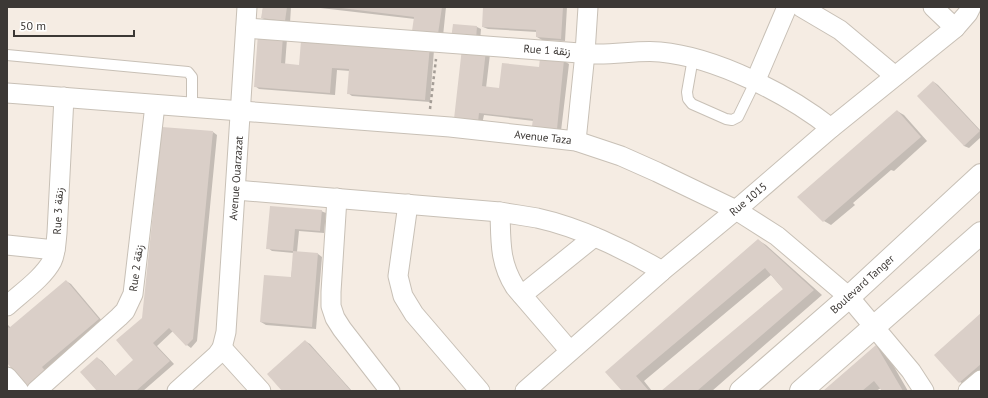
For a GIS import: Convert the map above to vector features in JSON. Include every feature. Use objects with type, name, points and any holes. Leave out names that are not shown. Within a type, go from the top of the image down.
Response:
[{"type":"street","name":"Avenue Ouarzazat","points":[[222,348],[226,332],[247,7]]},
{"type":"street","points":[[576,140],[586,53],[588,7]]},
{"type":"street","points":[[755,82],[786,7]]},
{"type":"street","points":[[801,7],[840,30],[896,76]]},
{"type":"street","points":[[933,7],[955,28]]},
{"type":"street","name":"Rue 1015","points":[[524,391],[662,271],[736,210],[831,128],[955,28],[962,21],[971,7]]},
{"type":"street","name":"Rue 1 زنقة","points":[[246,28],[604,55],[632,52],[676,54],[719,67],[755,82],[793,101],[831,128]]},
{"type":"street","name":"Avenue Taza","points":[[7,93],[428,126],[576,140],[628,159],[736,210],[777,236],[849,297],[911,371],[924,391]]},
{"type":"street","name":"Rue 3 زنقة","points":[[7,306],[41,276],[52,260],[55,250],[58,233],[64,97]]},
{"type":"street","name":"Rue 2 زنقة","points":[[36,391],[119,317],[127,307],[133,294],[155,105]]},
{"type":"street","name":"Boulevard Tanger","points":[[741,391],[849,297],[981,175]]},
{"type":"street","points":[[236,190],[500,212],[537,218],[594,237],[625,250],[662,271]]},
{"type":"street","points":[[337,198],[331,306],[335,318],[342,329],[390,391]]},
{"type":"street","points":[[408,204],[398,276],[403,296],[414,314],[480,391]]},
{"type":"street","points":[[500,212],[502,258],[510,278],[522,295],[570,351]]},
{"type":"street","points":[[801,391],[981,234]]},
{"type":"street","points":[[522,295],[594,237]]},
{"type":"street","points":[[7,245],[55,250]]},
{"type":"street","points":[[177,391],[210,362],[222,348],[261,391]]},
{"type":"street","points":[[7,377],[19,391]]},
{"type":"street","points":[[968,391],[981,380]]},
{"type":"lane","points":[[7,55],[188,72],[192,77],[192,107]]},
{"type":"lane","points":[[693,58],[687,92],[688,99],[692,104],[726,119],[732,120],[738,117],[755,82]]},
{"type":"path","points":[[428,126],[438,42]]},
{"type":"building","points":[[263,7],[287,7],[285,21],[261,18]]},
{"type":"building","points":[[333,7],[442,7],[438,34],[412,31],[414,17]]},
{"type":"building","points":[[483,7],[563,7],[561,39],[536,37],[536,30],[482,27]]},
{"type":"building","points":[[453,24],[477,26],[476,40],[451,39]]},
{"type":"building","points":[[258,34],[283,36],[281,63],[299,65],[301,41],[430,46],[425,100],[347,94],[349,69],[332,68],[330,93],[254,87]]},
{"type":"building","points":[[462,48],[486,50],[482,86],[499,88],[502,63],[539,67],[540,58],[564,60],[557,129],[532,126],[533,119],[479,113],[478,122],[454,119]]},
{"type":"building","points":[[933,81],[980,131],[964,146],[917,96]]},
{"type":"building","points":[[897,110],[921,137],[823,222],[797,197]]},
{"type":"building","points":[[162,127],[213,131],[193,339],[186,346],[169,328],[153,343],[170,361],[136,391],[97,391],[80,372],[97,357],[115,376],[133,360],[116,340],[142,318]]},
{"type":"building","points":[[270,206],[322,210],[320,231],[295,229],[293,251],[266,249]]},
{"type":"building","points":[[758,239],[814,290],[697,391],[661,391],[783,289],[765,268],[636,376],[649,391],[622,391],[605,372]]},
{"type":"building","points":[[293,251],[318,253],[312,327],[260,322],[264,275],[291,277]]},
{"type":"building","points":[[66,280],[99,319],[42,367],[49,375],[30,390],[7,363],[7,325],[9,328]]},
{"type":"building","points":[[981,313],[981,364],[959,383],[934,355]]},
{"type":"building","points":[[305,340],[351,391],[282,391],[267,374]]},
{"type":"building","points":[[876,345],[903,391],[882,391],[874,381],[862,391],[823,391]]}]
